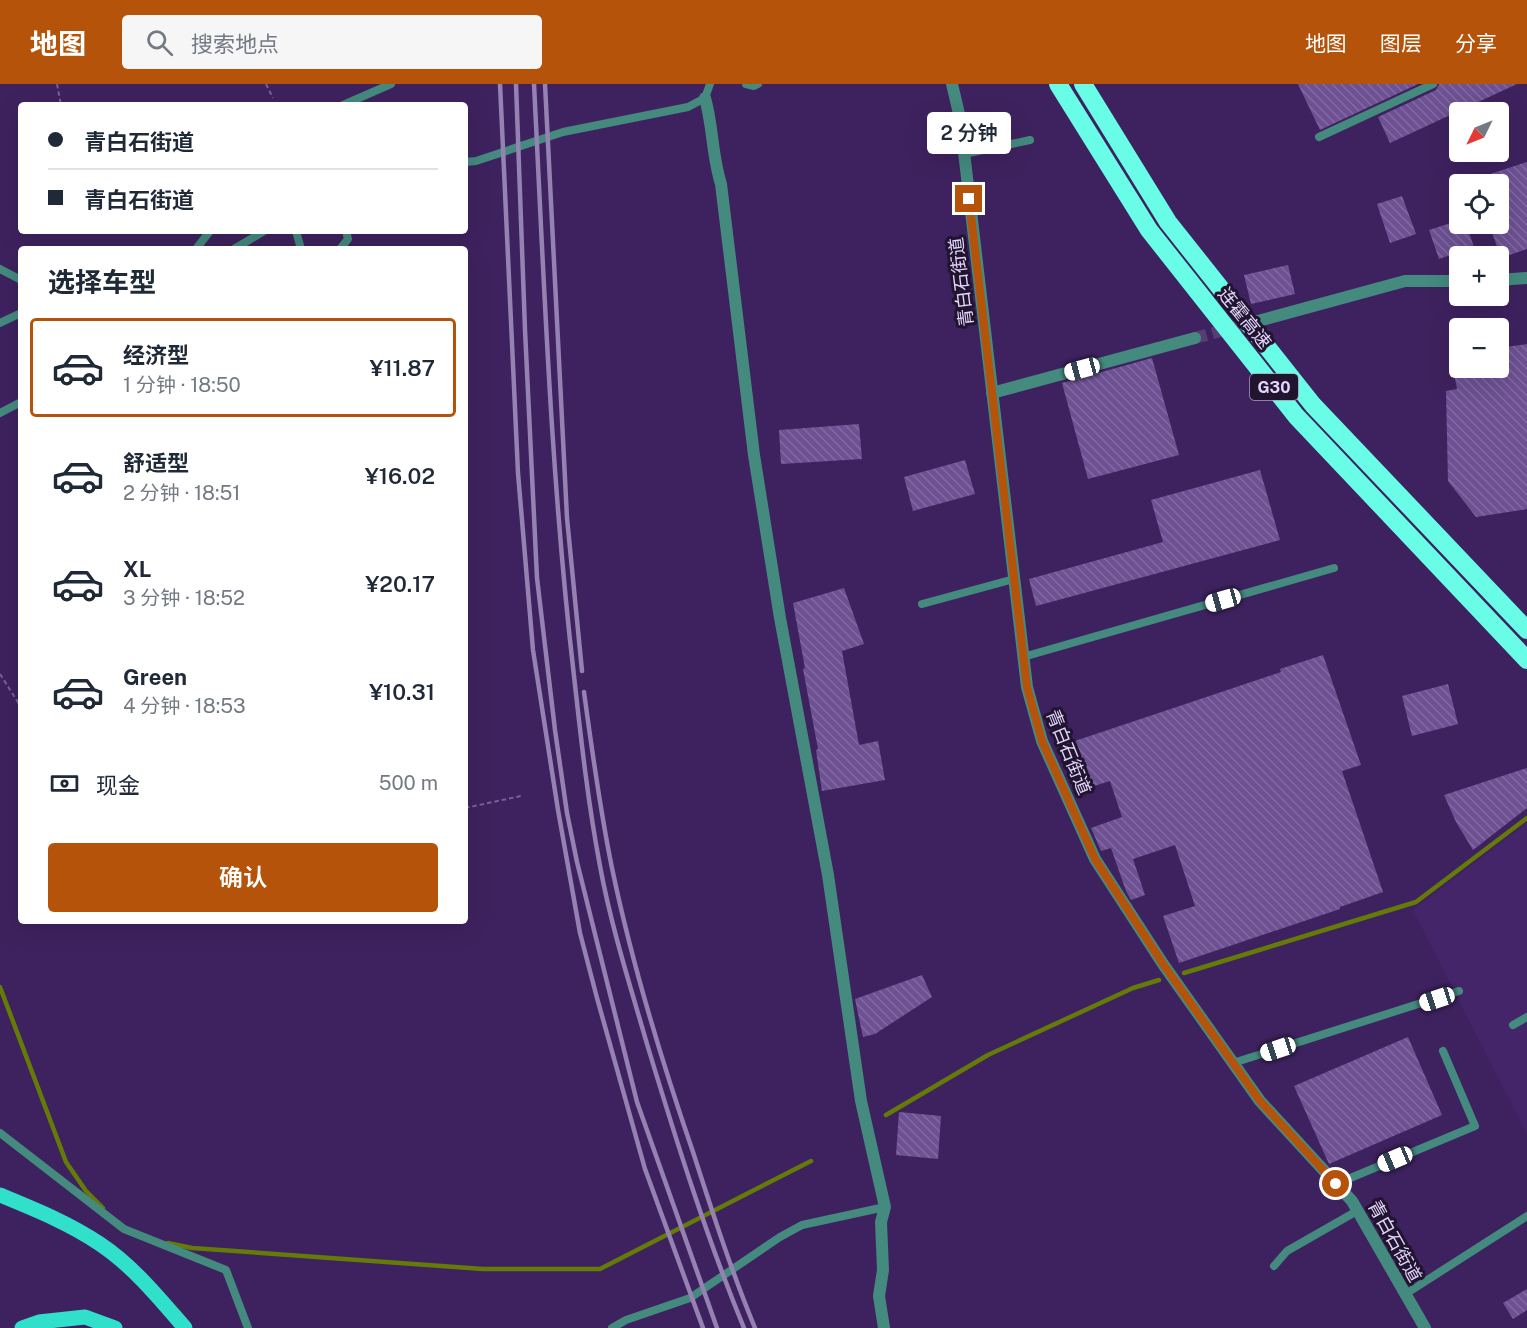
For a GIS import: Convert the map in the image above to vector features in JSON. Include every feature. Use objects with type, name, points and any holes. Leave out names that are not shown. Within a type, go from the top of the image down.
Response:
[{"type":"highway","name":"连霍高速","points":[[1058,84],[1149,230],[1296,416],[1527,660]]},
{"type":"highway","name":"连霍高速","points":[[1083,84],[1168,222],[1313,405],[1527,630]]},
{"type":"main road","points":[[0,1195],[73,1227],[102,1245],[142,1279],[185,1328]]},
{"type":"main road","points":[[22,1328],[39,1322],[86,1317],[115,1328]]},
{"type":"street","name":"青白石街道","points":[[952,84],[960,118],[1027,687],[1042,741],[1095,859],[1163,964],[1260,1101],[1352,1201],[1425,1328]]},
{"type":"street","points":[[705,98],[721,184],[754,455],[780,618],[828,875],[861,1101],[885,1207],[881,1222],[883,1270],[879,1296],[884,1328]]},
{"type":"street","points":[[1509,279],[1527,278]]},
{"type":"street","points":[[1258,321],[1404,281],[1449,281]]},
{"type":"street","points":[[992,393],[1195,338]]},
{"type":"lane","points":[[350,102],[391,84]]},
{"type":"lane","points":[[468,162],[563,132],[688,107],[705,98],[710,84]]},
{"type":"lane","points":[[746,84],[754,86],[758,84]]},
{"type":"lane","points":[[1319,137],[1433,84]]},
{"type":"lane","points":[[964,154],[1030,140]]},
{"type":"lane","points":[[199,246],[210,234]]},
{"type":"lane","points":[[239,246],[259,234]]},
{"type":"lane","points":[[0,269],[18,278]]},
{"type":"lane","points":[[0,322],[18,314]]},
{"type":"lane","points":[[0,413],[18,404]]},
{"type":"lane","points":[[1023,657],[1334,568]]},
{"type":"lane","points":[[922,604],[1014,579]]},
{"type":"lane","points":[[1233,1063],[1459,991]]},
{"type":"lane","points":[[1514,1025],[1527,1017]]},
{"type":"lane","points":[[1336,1184],[1475,1126],[1443,1051]]},
{"type":"lane","points":[[0,1133],[124,1229],[226,1270],[248,1328]]},
{"type":"lane","points":[[612,1328],[626,1320],[690,1298],[780,1237],[802,1225],[885,1207]]},
{"type":"lane","points":[[1274,1266],[1287,1251],[1357,1210]]},
{"type":"lane","points":[[1404,1295],[1527,1216]]},
{"type":"path","points":[[57,84],[60,102]]},
{"type":"path","points":[[266,84],[273,98]]},
{"type":"path","points":[[0,674],[18,702]]},
{"type":"path","points":[[468,806],[521,796]]},
{"type":"shaded area","points":[[1527,823],[1527,1134],[1413,910]]},
{"type":"building","points":[[1298,84],[1418,84],[1320,130]]},
{"type":"building","points":[[1439,84],[1517,84],[1478,102],[1449,102],[1449,116],[1390,143],[1378,117],[1436,90]]},
{"type":"building","points":[[1527,162],[1527,249],[1509,255],[1509,246],[1497,246],[1493,234],[1509,234],[1509,174],[1490,174]]},
{"type":"building","points":[[1402,196],[1416,234],[1390,243],[1377,204]]},
{"type":"building","points":[[1449,224],[1449,234],[1469,234],[1474,246],[1449,246],[1449,256],[1439,259],[1429,230]]},
{"type":"building","points":[[1288,265],[1295,294],[1251,304],[1244,275]]},
{"type":"building","points":[[1527,344],[1527,509],[1476,517],[1448,481],[1446,391],[1457,389],[1455,378],[1509,378],[1509,346]]},
{"type":"building","points":[[1152,358],[1179,455],[1088,479],[1062,383]]},
{"type":"building","points":[[859,424],[862,459],[781,464],[779,430]]},
{"type":"building","points":[[965,460],[975,494],[913,511],[904,477]]},
{"type":"building","points":[[1260,470],[1280,540],[1036,606],[1029,579],[1163,542],[1151,500]]},
{"type":"building","points":[[844,588],[864,644],[842,651],[859,745],[878,741],[885,780],[822,791],[816,750],[818,749],[793,603]]},
{"type":"building","points":[[1323,655],[1361,765],[1342,771],[1383,892],[1340,907],[1340,909],[1179,963],[1163,916],[1195,906],[1175,845],[1133,859],[1145,895],[1131,900],[1111,848],[1101,851],[1091,828],[1122,817],[1110,781],[1075,792],[1060,746],[1281,672],[1280,669]]},
{"type":"building","points":[[1448,684],[1458,724],[1412,736],[1402,696]]},
{"type":"building","points":[[1527,768],[1527,808],[1473,850],[1456,822],[1444,795]]},
{"type":"building","points":[[922,975],[932,997],[875,1034],[863,1037],[855,999]]},
{"type":"building","points":[[1408,1037],[1442,1115],[1329,1164],[1294,1086]]},
{"type":"building","points":[[899,1112],[941,1116],[938,1159],[896,1155]]},
{"type":"building","points":[[1527,1289],[1527,1310],[1513,1319],[1503,1303]]},
{"type":"waterway","points":[[1184,973],[1416,902],[1527,818]]},
{"type":"waterway","points":[[886,1115],[988,1055],[1133,988],[1159,980]]},
{"type":"waterway","points":[[0,987],[66,1162],[86,1191],[103,1208]]},
{"type":"waterway","points":[[168,1243],[192,1248],[483,1269],[600,1269],[811,1161]]},
{"type":"tunnel","points":[[1195,338],[1254,322]]},
{"type":"railway","points":[[500,84],[518,473],[533,650],[558,810],[580,933],[597,998],[645,1169],[703,1328]]},
{"type":"railway","points":[[516,84],[537,578],[567,813],[577,862],[637,1102],[717,1328]]},
{"type":"railway","points":[[534,84],[559,528],[588,795],[604,888],[628,978],[680,1152],[744,1328]]},
{"type":"railway","points":[[545,84],[567,518],[582,671]]},
{"type":"railway","points":[[584,692],[608,846],[638,976],[715,1218],[755,1328]]},
{"type":"route","points":[[969,199],[1027,687],[1042,741],[1095,859],[1163,964],[1260,1101],[1336,1184]]}]
